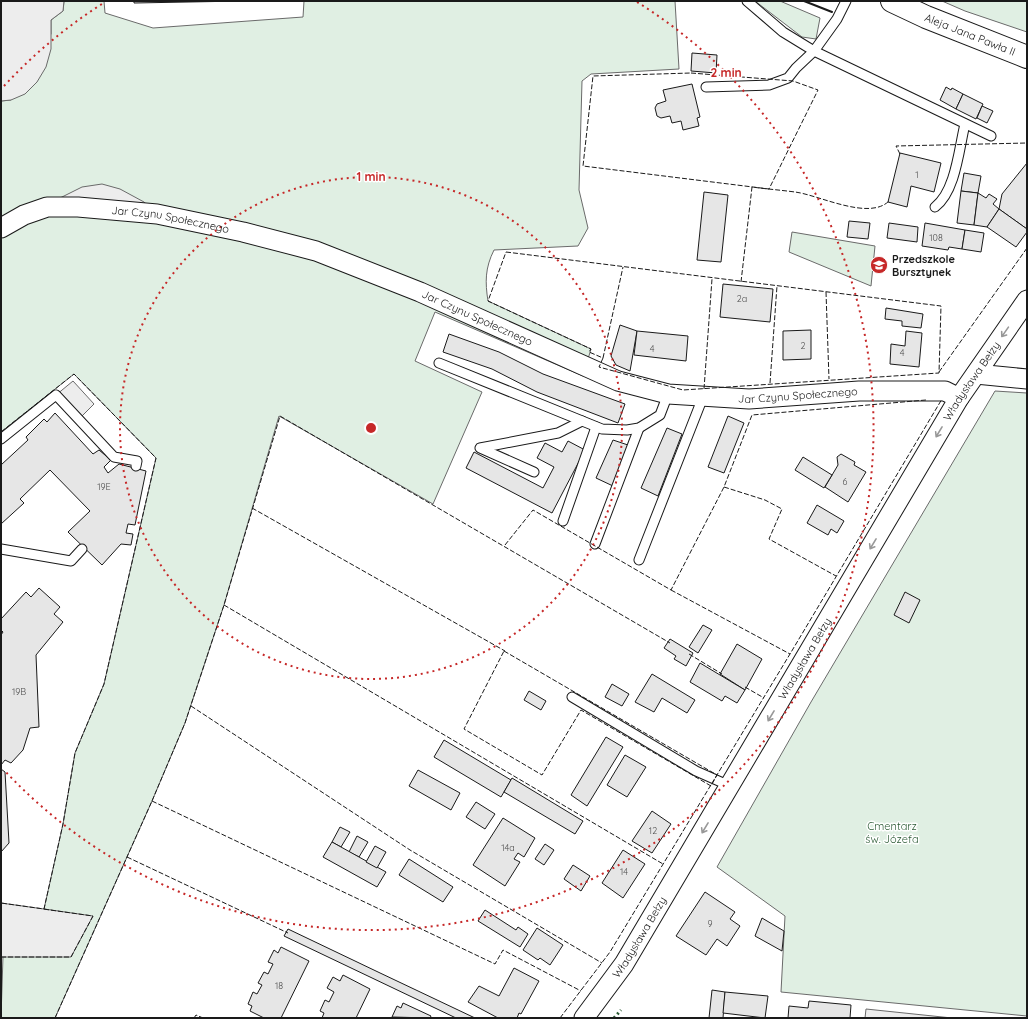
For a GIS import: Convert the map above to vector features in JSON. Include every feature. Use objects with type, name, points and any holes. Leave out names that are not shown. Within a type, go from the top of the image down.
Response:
[{"type":"main road","name":"Aleja Jana Pawła II","points":[[892,1],[926,17],[1027,57]]},
{"type":"street","name":"Jar Czynu Społecznego","points":[[1,228],[24,215],[47,207],[78,207],[157,214],[243,232],[316,251],[420,292],[618,381],[668,394],[749,399],[859,390],[945,390],[959,398]]},
{"type":"street","name":"Władysława Bełzy","points":[[584,1018],[624,964],[959,398],[1027,300]]},
{"type":"street","points":[[976,374],[1027,379]]},
{"type":"lane","points":[[747,1],[783,32],[814,51],[991,136]]},
{"type":"lane","points":[[706,87],[769,85],[788,78],[814,51],[836,19],[846,1]]},
{"type":"lane","points":[[935,207],[948,193],[953,177],[964,124]]},
{"type":"lane","points":[[439,363],[602,429],[627,430],[639,428],[660,415],[668,394]]},
{"type":"lane","points":[[1,438],[56,395],[114,457],[137,461],[136,466]]},
{"type":"lane","points":[[639,560],[703,397]]},
{"type":"lane","points":[[534,472],[480,448],[558,433],[582,421]]},
{"type":"lane","points":[[562,521],[596,427]]},
{"type":"lane","points":[[595,544],[639,428]]},
{"type":"lane","points":[[1,549],[71,561],[82,549]]},
{"type":"lane","points":[[572,697],[696,771],[730,786]]},
{"type":"green space","points":[[64,1],[104,1],[105,13],[153,28],[303,17],[304,1],[675,1],[679,69],[591,74],[582,81],[579,190],[588,228],[578,246],[494,250],[487,269],[486,288],[488,301],[591,349],[583,376],[435,312],[415,361],[482,392],[433,504],[279,416],[224,605],[185,723],[152,801],[55,1018],[1,1018],[3,956],[93,917],[44,909],[63,824],[75,753],[104,684],[156,458],[74,374],[1,432],[1,101],[11,100],[51,34],[51,20],[63,11]]},
{"type":"green space","points":[[755,1],[780,1],[820,18],[816,39],[802,37]]},
{"type":"green space","points":[[942,1],[1027,1],[1027,32],[965,11]]},
{"type":"green space","points":[[792,232],[875,246],[871,286],[789,252]]},
{"type":"green space","name":"Cmentarz św. Józefa","points":[[995,391],[1027,393],[1027,1016],[781,992],[785,916],[717,867],[811,702]]},
{"type":"shaded area","points":[[1,1],[64,1],[63,11],[51,20],[51,49],[46,67],[37,82],[25,94],[11,100],[1,101]]},
{"type":"shaded area","points":[[102,184],[120,189],[144,202],[157,214],[58,199],[82,187]]},
{"type":"shaded area","points":[[73,381],[94,404],[79,419],[56,395]]},
{"type":"shaded area","points":[[1,903],[93,916],[71,957],[1,957]]},
{"type":"shaded area","points":[[866,1009],[952,1018],[865,1018]]},
{"type":"building","points":[[134,1],[242,1],[134,3]]},
{"type":"building","points":[[692,53],[717,55],[716,73],[691,71]]},
{"type":"building","points":[[692,84],[700,117],[697,118],[699,126],[683,130],[681,121],[672,123],[670,116],[661,118],[657,116],[655,108],[657,104],[666,101],[663,90]]},
{"type":"building","points":[[946,87],[951,90],[952,88],[963,94],[956,109],[940,100]]},
{"type":"building","points":[[963,94],[983,104],[976,119],[956,109]]},
{"type":"building","points":[[982,106],[993,111],[987,123],[977,118]]},
{"type":"building","points":[[900,153],[941,163],[934,192],[911,186],[907,207],[888,202]]},
{"type":"building","points":[[1027,163],[1027,229],[999,209],[1002,194]]},
{"type":"building","points":[[964,173],[981,176],[978,193],[961,191]]},
{"type":"building","points":[[961,191],[978,193],[974,225],[957,223]]},
{"type":"building","points":[[704,192],[728,195],[721,262],[697,260]]},
{"type":"building","points":[[978,193],[986,198],[989,194],[997,199],[993,204],[999,209],[987,227],[974,225]]},
{"type":"building","points":[[999,209],[1027,229],[1027,232],[1016,247],[987,227]]},
{"type":"building","points":[[849,221],[870,223],[868,239],[847,237]]},
{"type":"building","points":[[889,223],[918,227],[917,242],[887,238]]},
{"type":"building","points":[[925,223],[965,230],[962,249],[949,247],[948,250],[922,246]]},
{"type":"building","points":[[965,230],[984,233],[981,252],[962,249]]},
{"type":"building","points":[[723,284],[773,289],[770,322],[720,317]]},
{"type":"building","points":[[886,308],[923,314],[921,328],[902,326],[902,321],[885,319]]},
{"type":"building","points":[[620,325],[637,331],[630,371],[616,365],[611,356]]},
{"type":"building","points":[[811,330],[811,359],[783,360],[783,331]]},
{"type":"building","points":[[637,331],[688,336],[686,361],[634,355]]},
{"type":"building","points":[[906,331],[922,333],[919,367],[890,364],[891,344],[905,346]]},
{"type":"building","points":[[449,334],[499,352],[543,374],[625,404],[618,423],[537,392],[492,369],[443,352]]},
{"type":"building","points":[[55,413],[93,454],[99,450],[111,460],[104,467],[108,473],[119,464],[146,471],[135,525],[128,524],[126,533],[133,534],[131,545],[121,544],[102,565],[68,532],[90,511],[50,470],[20,499],[24,503],[1,524],[1,465],[28,440],[26,437],[44,419],[47,422]]},
{"type":"building","points":[[728,416],[744,423],[724,473],[708,467]]},
{"type":"building","points":[[667,428],[682,434],[658,496],[641,488]]},
{"type":"building","points":[[613,440],[628,445],[613,486],[596,478]]},
{"type":"building","points":[[568,441],[585,450],[552,513],[466,468],[474,452],[543,488],[554,467],[537,458],[545,443],[562,452]]},
{"type":"building","points":[[841,454],[855,462],[854,465],[866,472],[848,502],[825,487],[838,465],[837,457]]},
{"type":"building","points":[[803,457],[832,475],[824,488],[795,470]]},
{"type":"building","points":[[817,505],[844,521],[837,533],[831,529],[828,535],[807,523]]},
{"type":"building","points":[[39,588],[60,607],[54,614],[63,622],[36,655],[39,727],[30,728],[23,750],[11,763],[5,760],[1,765],[1,635],[3,632],[1,630],[1,619],[26,592],[31,597]]},
{"type":"building","points":[[905,592],[920,600],[909,623],[894,615]]},
{"type":"building","points":[[703,625],[712,630],[698,653],[689,647]]},
{"type":"building","points":[[670,639],[693,653],[686,666],[674,659],[676,656],[664,648]]},
{"type":"building","points":[[737,644],[762,659],[745,690],[720,674]]},
{"type":"building","points":[[700,663],[745,690],[737,703],[725,696],[722,701],[690,682]]},
{"type":"building","points":[[652,674],[695,700],[687,713],[662,698],[654,712],[635,702]]},
{"type":"building","points":[[612,684],[629,694],[622,706],[605,697]]},
{"type":"building","points":[[529,691],[546,701],[541,710],[524,700]]},
{"type":"building","points":[[606,737],[623,747],[587,806],[571,795]]},
{"type":"building","points":[[444,740],[511,780],[501,797],[434,757]]},
{"type":"building","points":[[625,755],[646,767],[627,797],[607,785]]},
{"type":"building","points":[[1,769],[5,772],[9,843],[1,852]]},
{"type":"building","points":[[418,770],[460,793],[451,810],[409,786]]},
{"type":"building","points":[[512,778],[583,821],[575,834],[504,792]]},
{"type":"building","points":[[476,802],[495,814],[485,829],[466,817]]},
{"type":"building","points":[[652,811],[671,824],[652,853],[632,841]]},
{"type":"building","points":[[503,818],[535,838],[524,857],[518,853],[514,859],[520,862],[505,886],[473,865]]},
{"type":"building","points":[[340,827],[350,832],[341,847],[332,842]]},
{"type":"building","points":[[357,836],[368,842],[359,857],[349,852]]},
{"type":"building","points":[[332,842],[386,872],[377,887],[323,857]]},
{"type":"building","points":[[545,844],[554,850],[544,865],[535,859]]},
{"type":"building","points":[[375,846],[386,852],[377,868],[366,862]]},
{"type":"building","points":[[623,850],[645,864],[623,898],[602,883]]},
{"type":"building","points":[[409,859],[453,887],[443,902],[399,875]]},
{"type":"building","points":[[573,865],[590,876],[581,891],[564,879]]},
{"type":"building","points":[[705,892],[735,912],[730,919],[740,926],[727,946],[717,939],[706,955],[676,936]]},
{"type":"building","points":[[485,910],[516,930],[518,927],[528,934],[520,947],[478,921]]},
{"type":"building","points":[[762,918],[784,931],[782,951],[755,936]]},
{"type":"building","points":[[537,928],[563,945],[550,965],[540,958],[538,960],[523,950]]},
{"type":"building","points":[[288,929],[475,1018],[456,1018],[284,936]]},
{"type":"building","points":[[281,947],[309,961],[281,1018],[264,1018],[250,1011],[252,1006],[248,1004],[253,992],[257,994],[262,985],[258,983],[264,972],[268,974],[273,964],[268,962],[274,950],[278,953]]},
{"type":"building","points":[[514,968],[539,981],[521,1014],[519,1013],[517,1018],[498,1018],[468,1002],[479,986],[499,996]]},
{"type":"building","points":[[343,975],[370,989],[356,1018],[322,1018],[324,1013],[320,1011],[325,1000],[329,1002],[334,992],[327,988],[333,977],[340,981]]},
{"type":"building","points":[[712,990],[725,992],[723,1018],[709,1018]]},
{"type":"building","points":[[725,992],[768,996],[765,1018],[723,1013]]},
{"type":"building","points":[[809,1001],[851,1005],[850,1018],[788,1018],[789,1006],[808,1008]]},
{"type":"building","points":[[403,1003],[431,1016],[430,1018],[392,1017],[397,1006],[401,1008]]},
{"type":"hedge","points":[[614,1018],[621,1010]]},
{"type":"fence","points":[[691,73],[793,81],[818,90],[769,189],[583,166],[593,76],[691,73]]},
{"type":"fence","points":[[900,154],[896,146],[1027,143]]},
{"type":"fence","points":[[741,282],[752,187],[795,192],[857,208],[880,206],[889,201]]},
{"type":"fence","points":[[939,372],[1027,248]]},
{"type":"fence","points":[[506,252],[941,306],[939,373],[683,390],[599,367],[603,358],[589,352],[591,349],[488,301],[506,252]]},
{"type":"fence","points":[[603,358],[623,267]]},
{"type":"fence","points":[[704,389],[712,279]]},
{"type":"fence","points":[[770,383],[777,286]]},
{"type":"fence","points":[[826,292],[829,379]]},
{"type":"fence","points":[[1,432],[74,374],[156,458],[104,684],[75,753],[63,824],[44,909],[1,903]]},
{"type":"fence","points":[[560,1018],[610,952],[942,399]]},
{"type":"fence","points":[[505,545],[533,510],[671,590],[724,487],[752,415],[926,400]]},
{"type":"fence","points":[[55,1018],[152,801],[185,723],[224,605],[280,416],[670,643]]},
{"type":"fence","points":[[724,487],[765,500],[782,509],[769,539],[836,576]]},
{"type":"fence","points":[[252,508],[505,651]]},
{"type":"fence","points":[[671,590],[790,654]]},
{"type":"fence","points":[[224,605],[663,864]]},
{"type":"fence","points":[[504,651],[717,775],[711,786],[581,710],[542,775],[464,729],[504,651]]},
{"type":"fence","points":[[689,654],[722,674]]},
{"type":"fence","points":[[745,687],[764,698]]},
{"type":"fence","points":[[191,706],[410,850],[602,963]]},
{"type":"fence","points":[[152,801],[495,964],[503,950],[581,991]]},
{"type":"fence","points":[[127,857],[288,933]]},
{"type":"fence","points":[[1,957],[71,957],[93,916],[43,909]]},
{"type":"fence","points":[[194,1018],[196,1015],[203,1018]]},
{"type":"wall","points":[[804,1],[832,12]]},
{"type":"place","name":"Przedszkole Bursztynek","points":[[879,265]]}]
